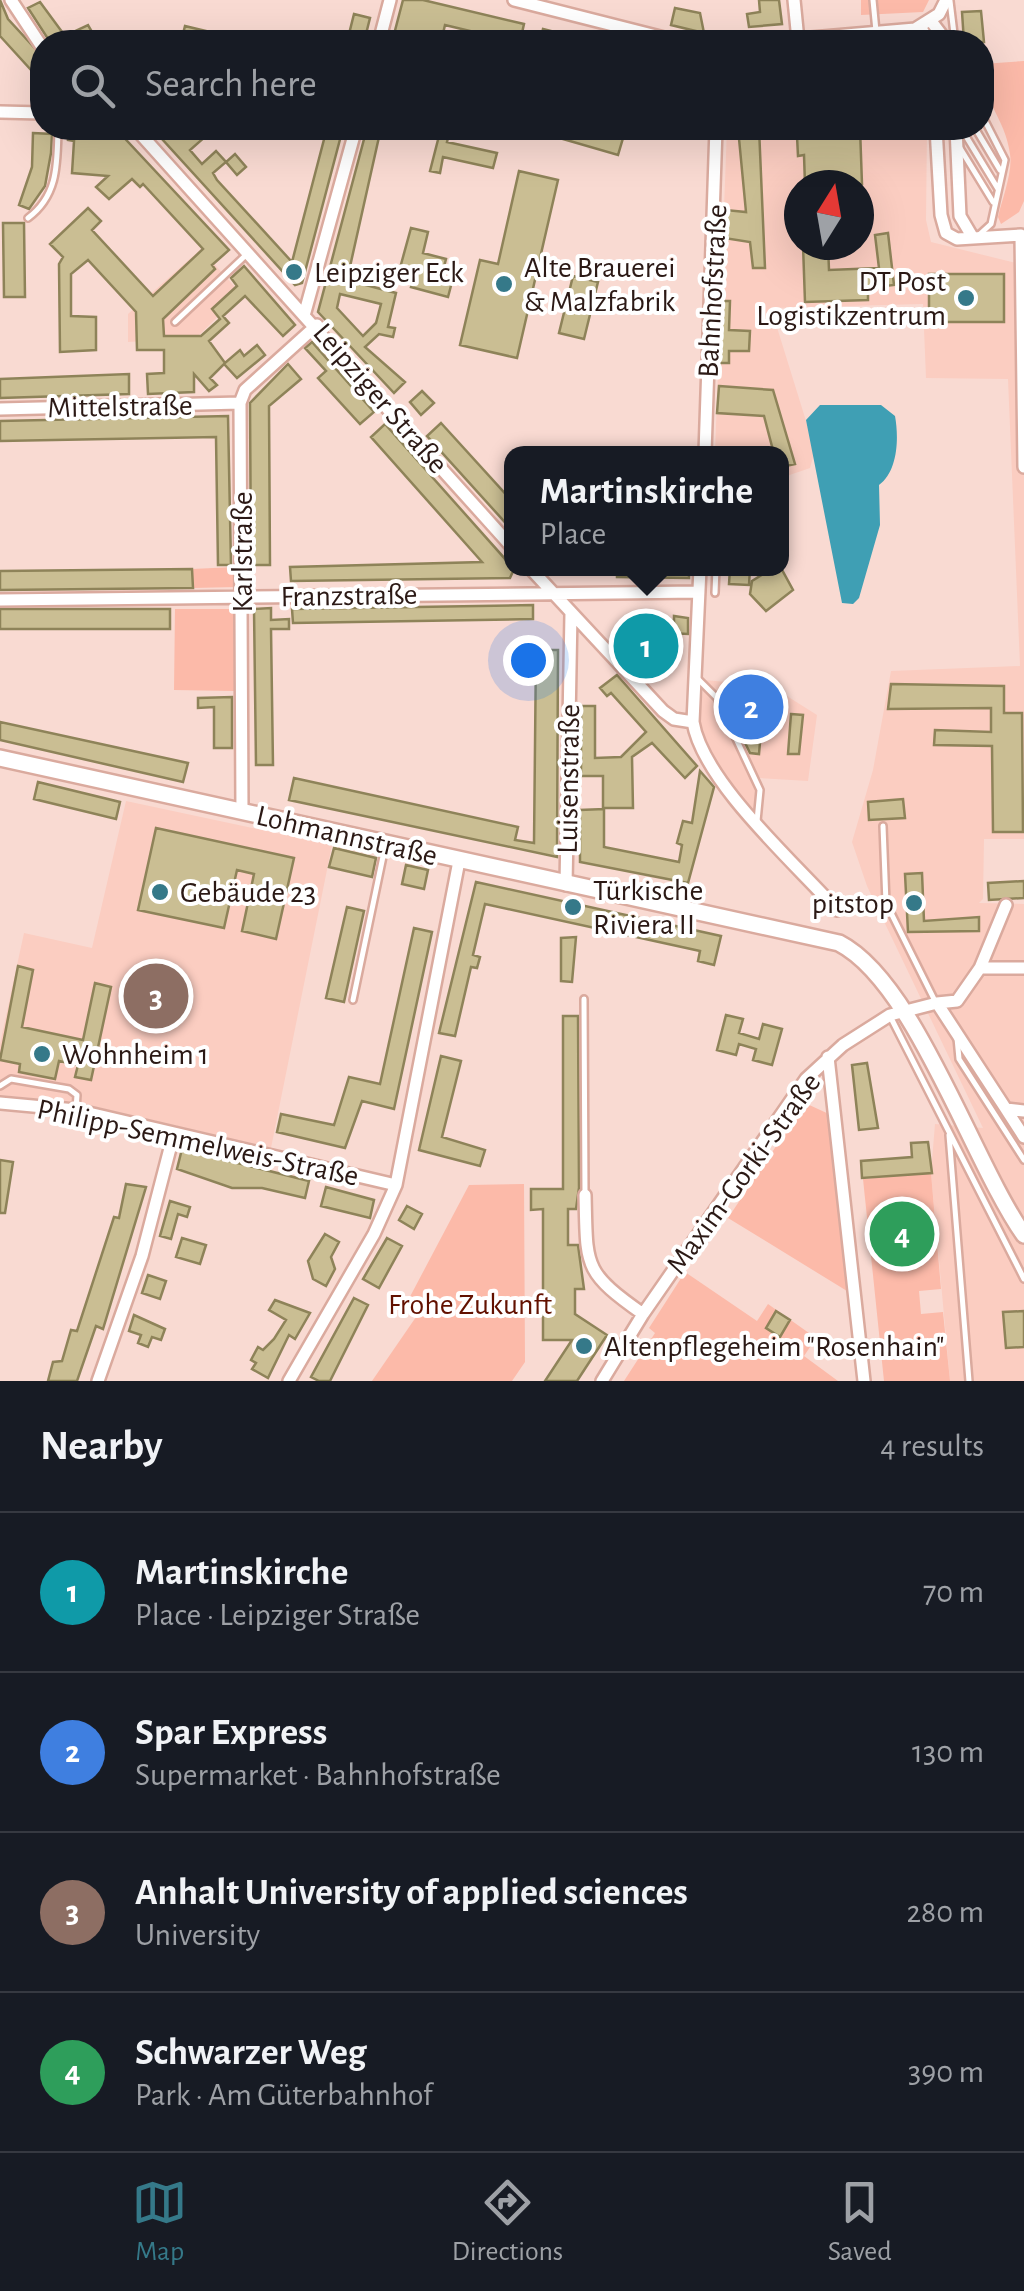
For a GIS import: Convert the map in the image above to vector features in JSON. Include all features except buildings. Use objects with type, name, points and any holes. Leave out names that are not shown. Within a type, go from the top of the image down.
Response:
[{"type":"main road","name":"Lohmannstraße","points":[[0,758],[566,885],[816,936],[850,949],[875,970],[896,1013]]},
{"type":"main road","points":[[896,1013],[1024,1235]]},
{"type":"street","points":[[11,0],[31,30]]},
{"type":"street","points":[[382,30],[390,0]]},
{"type":"street","points":[[514,0],[633,30]]},
{"type":"street","points":[[794,0],[797,30]]},
{"type":"street","points":[[896,30],[926,24],[948,0]]},
{"type":"street","points":[[926,24],[927,30]]},
{"type":"street","points":[[926,24],[933,30]]},
{"type":"street","points":[[0,112],[30,113]]},
{"type":"street","name":"Leipziger Straße","points":[[146,140],[504,538]]},
{"type":"street","points":[[304,312],[353,140]]},
{"type":"street","name":"Bahnhofstraße","points":[[705,446],[716,140]]},
{"type":"street","points":[[937,140],[942,226],[951,237],[1022,235],[1024,466]]},
{"type":"street","points":[[958,140],[960,216],[974,238]]},
{"type":"street","points":[[240,404],[246,390],[316,325]]},
{"type":"street","name":"Mittelstraße","points":[[0,410],[240,404]]},
{"type":"street","name":"Karlstraße","points":[[240,404],[242,812]]},
{"type":"street","points":[[537,576],[663,712],[693,722]]},
{"type":"street","points":[[699,576],[693,722],[704,761],[837,910]]},
{"type":"street","name":"Franzstraße","points":[[0,600],[698,592]]},
{"type":"street","name":"Luisenstraße","points":[[566,885],[571,613]]},
{"type":"street","points":[[290,1381],[374,1234],[396,1185],[459,861]]},
{"type":"street","points":[[896,1013],[957,1001],[980,968],[1006,905]]},
{"type":"street","points":[[980,968],[1024,968]]},
{"type":"street","points":[[937,1003],[1024,1136]]},
{"type":"street","name":"Maxim-Gorki-Straße","points":[[602,1381],[643,1314],[806,1079],[828,1058],[896,1013]]},
{"type":"street","points":[[828,1058],[864,1381]]},
{"type":"street","name":"Philipp-Semmelweis-Straße","points":[[0,1103],[76,1110],[396,1185]]},
{"type":"street","points":[[1006,1110],[1024,1111]]},
{"type":"street","points":[[98,1381],[150,1228],[174,1133]]},
{"type":"street","points":[[585,1194],[587,1258],[596,1276],[643,1314]]},
{"type":"lane","points":[[873,0],[876,30]]},
{"type":"lane","points":[[948,0],[953,30]]},
{"type":"lane","points":[[974,238],[991,224],[1002,172],[1004,152],[994,135]]},
{"type":"lane","points":[[28,218],[43,207],[57,175],[58,140]]},
{"type":"lane","points":[[962,140],[995,205]]},
{"type":"lane","points":[[964,140],[998,189]]},
{"type":"lane","points":[[983,140],[1002,172]]},
{"type":"lane","points":[[175,322],[250,252]]},
{"type":"lane","points":[[715,593],[716,576]]},
{"type":"lane","points":[[694,675],[716,698],[760,790],[756,821]]},
{"type":"lane","points":[[883,826],[886,902],[937,1003]]},
{"type":"lane","points":[[352,1000],[385,844]]},
{"type":"lane","points":[[584,999],[585,1194]]},
{"type":"lane","points":[[896,1013],[949,1132],[1024,1279]]},
{"type":"lane","points":[[958,1035],[959,1060],[1024,1160]]},
{"type":"lane","points":[[0,1086],[11,1079],[69,1088],[77,1095],[76,1110]]},
{"type":"lane","points":[[949,1132],[969,1381]]},
{"type":"shaded area","points":[[727,140],[927,140],[926,220],[931,242],[1024,265],[1024,839],[984,839],[983,899],[979,903],[1024,904],[1024,1381],[950,1381],[931,1173],[935,1124],[983,1128],[867,886],[852,842],[873,770],[891,671],[1020,666],[1008,379],[926,378],[923,304],[771,308],[815,450],[810,468],[789,475],[789,446],[715,446]]},
{"type":"shaded area","points":[[201,249],[241,294],[196,338],[128,342],[128,314]]},
{"type":"shaded area","points":[[704,680],[771,686],[817,715],[808,781],[760,778],[754,811],[728,784],[711,758],[699,724]]},
{"type":"shaded area","points":[[126,801],[332,845],[271,1148],[75,1102],[0,1095],[0,1044],[24,933],[92,948]]},
{"type":"green space","points":[[861,0],[929,0],[923,12],[861,15]]},
{"type":"green space","points":[[1024,61],[1024,201],[1019,212],[1001,224],[998,217],[1011,161],[994,109],[994,63]]},
{"type":"green space","points":[[235,567],[236,587],[193,588],[192,569]]},
{"type":"green space","points":[[175,609],[235,609],[234,691],[174,690]]},
{"type":"green space","points":[[805,1103],[831,1115],[847,1291],[728,1218]]},
{"type":"green space","points":[[931,1173],[941,1289],[919,1291],[921,1314],[943,1312],[950,1381],[884,1381],[863,1179]]},
{"type":"green space","name":"Frohe Zukunft","points":[[524,1184],[525,1362],[512,1381],[372,1381],[416,1317],[404,1308],[469,1185]]},
{"type":"green space","points":[[685,1272],[757,1321],[768,1304],[816,1338],[804,1356],[838,1381],[624,1381],[655,1333],[649,1328]]},
{"type":"water","points":[[820,405],[881,405],[895,416],[897,444],[893,463],[879,485],[880,525],[859,598],[853,604],[842,603],[806,420]]},
{"type":"place","name":"Leipziger Eck","points":[[294,272]]},
{"type":"place","name":"Alte Brauerei & Malzfabrik","points":[[504,284]]},
{"type":"place","name":"DT Post Logistikzentrum","points":[[966,298]]},
{"type":"place","name":"Martinskirche","points":[[646,646]]},
{"type":"place","name":"Spar Express","points":[[751,707]]},
{"type":"place","name":"Gebäude 23","points":[[160,892]]},
{"type":"place","name":"pitstop","points":[[914,903]]},
{"type":"place","name":"Türkische Riviera II","points":[[573,907]]},
{"type":"place","name":"Anhalt University of applied sciences","points":[[156,996]]},
{"type":"place","name":"Wohnheim 1","points":[[42,1054]]},
{"type":"place","name":"Schwarzer Weg","points":[[902,1234]]},
{"type":"place","name":"Altenpflegeheim \"Rosenhain\"","points":[[584,1346]]}]
